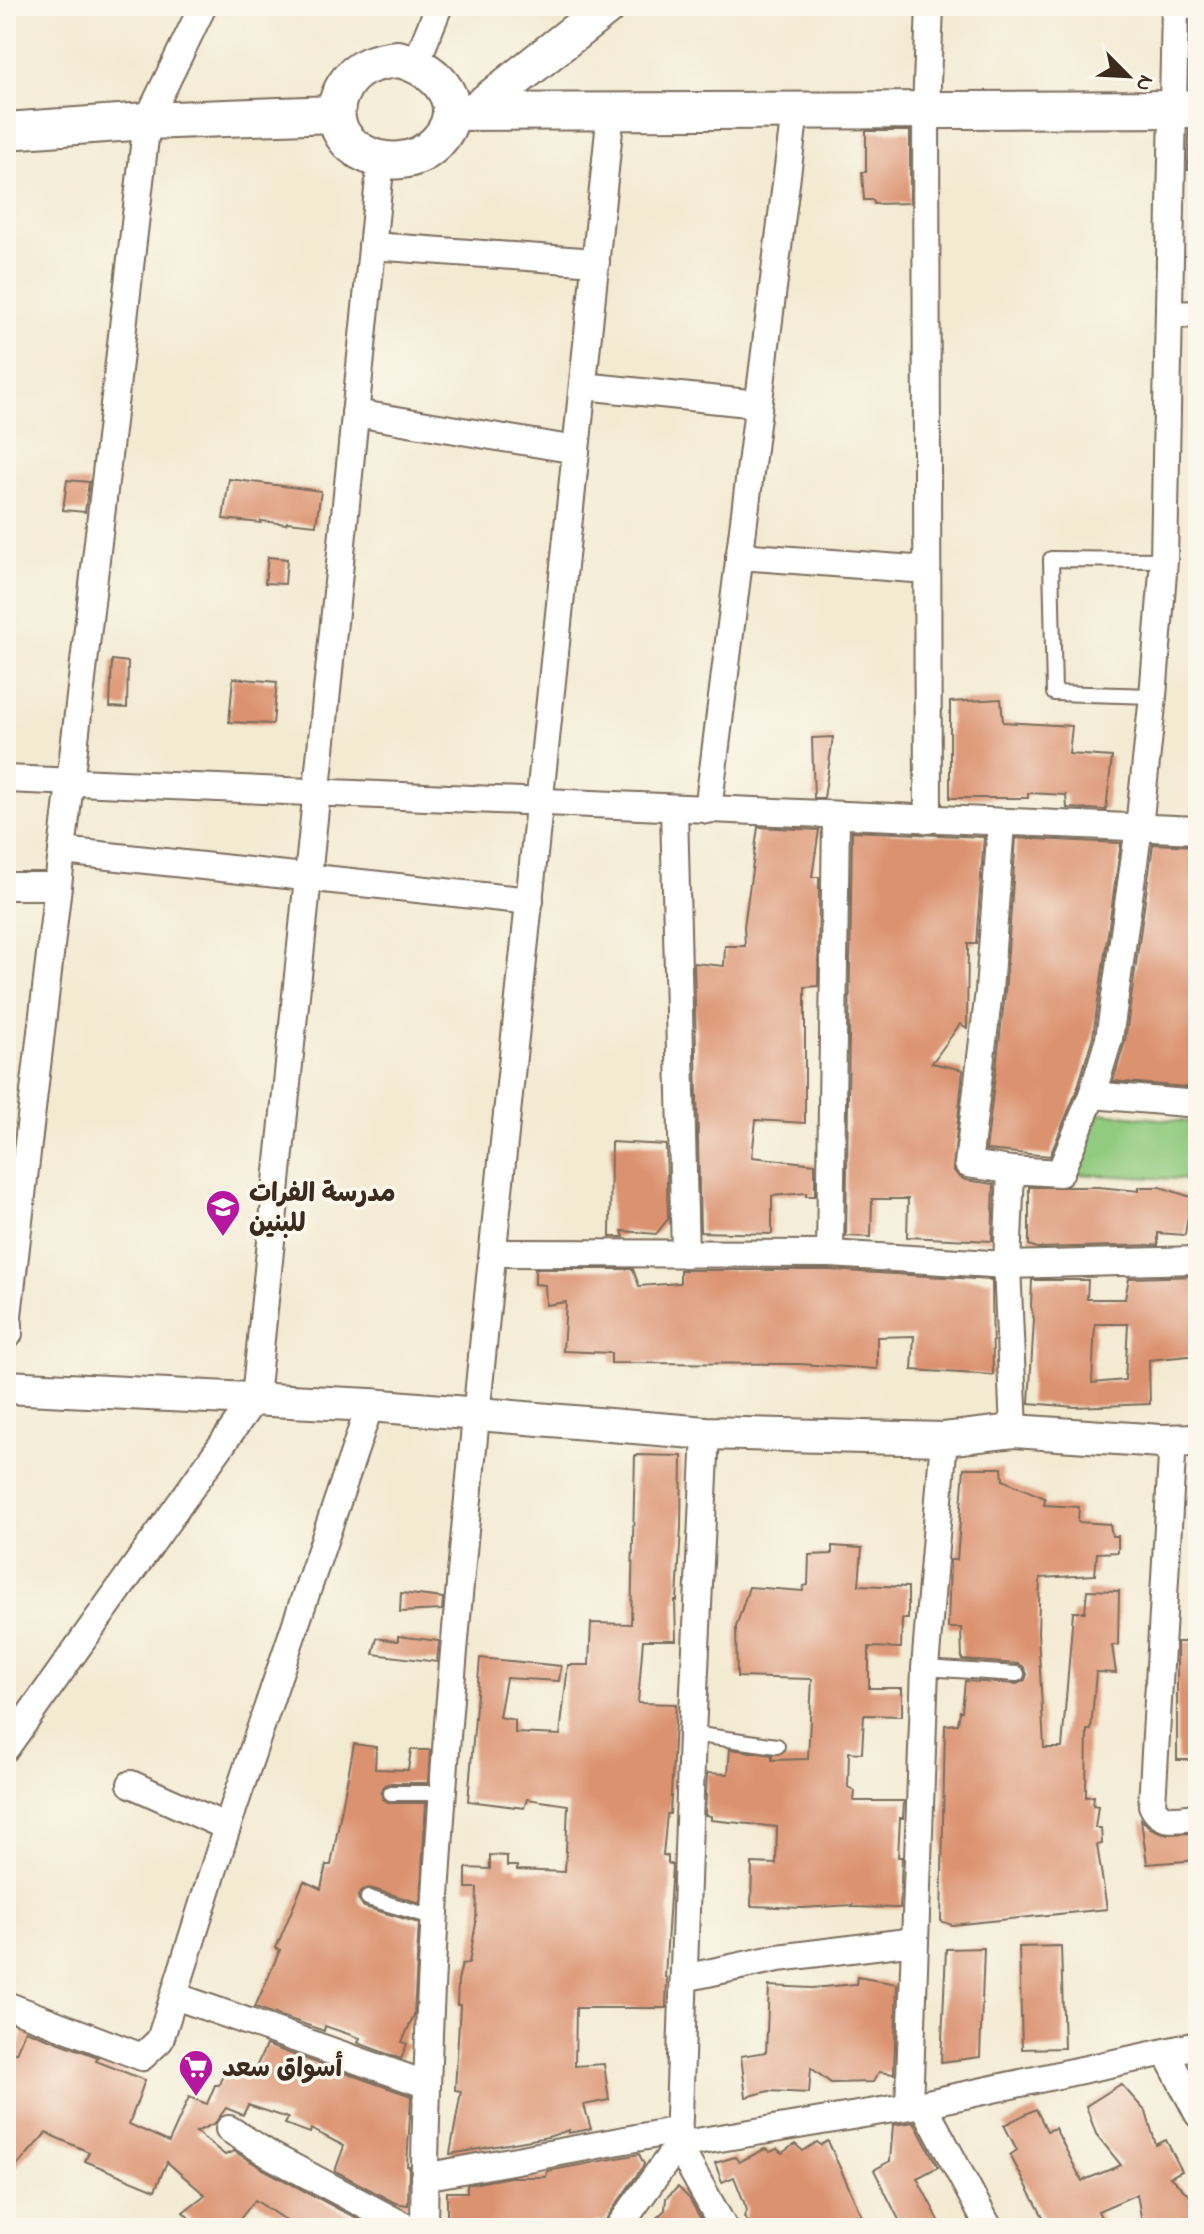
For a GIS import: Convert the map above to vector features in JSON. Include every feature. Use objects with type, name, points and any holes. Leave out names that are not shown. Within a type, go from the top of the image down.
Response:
[{"type":"main road","points":[[463,112],[432,73],[416,63],[398,59],[379,61],[362,68],[348,80],[338,96],[334,114],[350,144],[364,154],[381,160],[401,161],[420,155],[437,142],[448,125],[463,112],[608,6]]},
{"type":"main road","points":[[463,112],[1185,110]]},
{"type":"main road","points":[[6,131],[147,121],[334,114]]},
{"type":"street","points":[[6,1333],[16,1152],[58,886],[147,121],[203,6]]},
{"type":"street","points":[[416,63],[439,6]]},
{"type":"street","points":[[928,820],[926,110],[930,6]]},
{"type":"street","points":[[1001,823],[989,991],[968,1164],[1060,1173],[1092,1095],[1109,1039],[1139,827],[1153,696],[1164,560],[1169,315],[1185,110],[1182,9]]},
{"type":"street","points":[[424,2228],[425,2084],[444,1793],[476,1412],[611,111]]},
{"type":"street","points":[[708,810],[795,111]]},
{"type":"street","points":[[6,1748],[255,1398],[381,160]]},
{"type":"street","points":[[372,246],[596,262]]},
{"type":"street","points":[[1169,315],[1198,314]]},
{"type":"street","points":[[583,386],[758,404]]},
{"type":"street","points":[[355,413],[576,450]]},
{"type":"street","points":[[739,556],[927,570]]},
{"type":"street","points":[[6,779],[1198,830]]},
{"type":"street","points":[[674,809],[685,1254]]},
{"type":"street","points":[[830,1254],[836,816]]},
{"type":"street","points":[[62,851],[530,901]]},
{"type":"street","points":[[6,886],[58,886]]},
{"type":"street","points":[[1092,1095],[1198,1104]]},
{"type":"street","points":[[1011,1170],[1007,1265],[1014,1431]]},
{"type":"street","points":[[493,1253],[830,1254],[1007,1265],[1197,1255]]},
{"type":"street","points":[[6,1387],[370,1405],[706,1433],[944,1439],[1014,1431],[1161,1441],[1198,1440]]},
{"type":"street","points":[[6,2005],[142,2057],[160,2040],[227,1827],[370,1405]]},
{"type":"street","points":[[706,1433],[692,1734],[679,2138],[724,2228]]},
{"type":"street","points":[[944,1439],[925,1668],[915,1941],[916,2105],[989,2228]]},
{"type":"street","points":[[1161,1441],[1172,1456],[1152,1805],[1159,1817],[1165,1819],[1198,1817]]},
{"type":"street","points":[[131,1784],[227,1827]]},
{"type":"street","points":[[684,1978],[778,1958],[915,1941]]},
{"type":"street","points":[[175,1996],[425,2084]]},
{"type":"street","points":[[424,2177],[916,2105],[1198,2045]]},
{"type":"street","points":[[1166,2053],[1198,2114]]},
{"type":"street","points":[[229,2129],[270,2155],[408,2228]]},
{"type":"street","points":[[618,2228],[679,2138]]},
{"type":"lane","points":[[1153,696],[1054,693],[1051,559],[1164,560]]},
{"type":"lane","points":[[925,1668],[1017,1674]]},
{"type":"lane","points":[[692,1734],[777,1746]]},
{"type":"lane","points":[[391,1793],[444,1793]]},
{"type":"lane","points":[[368,1898],[436,1918]]},
{"type":"green space","points":[[1100,1113],[1198,1123],[1194,1180],[1076,1174]]},
{"type":"building","points":[[1198,20],[1198,81],[1190,71],[1191,21]]},
{"type":"building","points":[[1189,130],[1198,130],[1198,170],[1188,170]]},
{"type":"building","points":[[866,131],[910,131],[910,203],[874,204],[873,200],[864,200],[862,172],[866,172]]},
{"type":"building","points":[[229,479],[321,491],[316,525],[223,519]]},
{"type":"building","points":[[67,480],[89,482],[85,512],[63,510]]},
{"type":"building","points":[[268,557],[287,559],[285,584],[265,583]]},
{"type":"building","points":[[112,660],[128,662],[127,708],[110,707]]},
{"type":"building","points":[[233,678],[277,682],[273,724],[229,722]]},
{"type":"building","points":[[1001,699],[1003,722],[1072,726],[1069,754],[1112,757],[1106,810],[1067,808],[1066,795],[1028,793],[1028,798],[950,798],[950,702]]},
{"type":"building","points":[[833,737],[824,798],[814,798],[812,738]]},
{"type":"building","points":[[758,827],[819,830],[812,877],[819,877],[818,986],[805,987],[805,1123],[756,1120],[752,1157],[815,1164],[815,1196],[806,1196],[806,1193],[772,1196],[772,1234],[700,1232],[694,963],[724,966],[725,946],[745,946],[744,926]]},
{"type":"building","points":[[852,831],[984,837],[976,944],[968,944],[967,1028],[960,1024],[932,1063],[963,1070],[953,1169],[965,1180],[994,1184],[992,1241],[907,1237],[908,1199],[872,1199],[871,1237],[846,1236]]},
{"type":"building","points":[[1016,838],[1121,843],[1093,1036],[1077,1090],[1050,1156],[986,1150],[1005,993]]},
{"type":"building","points":[[1153,844],[1198,846],[1198,914],[1194,947],[1198,948],[1198,1088],[1113,1081],[1125,1041]]},
{"type":"building","points":[[611,1142],[666,1145],[668,1219],[656,1234],[622,1231],[624,1237],[610,1237]]},
{"type":"building","points":[[1029,1187],[1098,1187],[1139,1191],[1139,1187],[1160,1187],[1191,1197],[1185,1235],[1158,1233],[1158,1245],[1037,1248],[1029,1245]]},
{"type":"building","points":[[535,1269],[633,1269],[639,1286],[680,1283],[680,1270],[829,1270],[992,1280],[993,1375],[912,1370],[914,1336],[877,1337],[877,1369],[799,1364],[611,1363],[611,1353],[563,1351],[566,1302],[546,1305],[545,1285],[535,1284]]},
{"type":"building","points":[[1198,1276],[1198,1355],[1149,1360],[1150,1404],[1075,1407],[1029,1403],[1034,1319],[1032,1280],[1088,1280],[1087,1299],[1125,1299],[1129,1278]],"holes":[[[1095,1324],[1128,1324],[1125,1380],[1092,1383]]]},
{"type":"building","points":[[635,1455],[682,1456],[676,1640],[643,1640],[638,1703],[676,1704],[670,1814],[667,1814],[663,1855],[668,1856],[668,1863],[672,1865],[666,2008],[576,2008],[575,2066],[604,2064],[609,2100],[584,2105],[591,2129],[568,2133],[569,2130],[548,2137],[450,2154],[461,2091],[455,2090],[460,2005],[457,2005],[458,1980],[462,1964],[469,1963],[476,1923],[477,1888],[466,1888],[466,1868],[490,1869],[490,1855],[507,1856],[507,1866],[517,1866],[517,1870],[565,1872],[568,1805],[527,1799],[524,1808],[468,1801],[480,1658],[561,1666],[559,1681],[506,1678],[499,1717],[515,1720],[515,1733],[560,1735],[568,1665],[589,1665],[591,1623],[631,1624]]},
{"type":"building","points":[[964,1468],[1002,1468],[1003,1480],[1045,1498],[1044,1505],[1079,1507],[1078,1522],[1110,1524],[1112,1536],[1118,1536],[1118,1552],[1097,1553],[1095,1575],[1040,1578],[1038,1632],[1044,1748],[1062,1748],[1073,1612],[1085,1612],[1087,1590],[1119,1591],[1118,1645],[1112,1645],[1116,1673],[1096,1672],[1091,1730],[1087,1730],[1086,1797],[1094,1796],[1093,1805],[1098,1806],[1095,1828],[1101,1828],[1102,1844],[1097,1845],[1107,1909],[952,1925],[941,1921],[945,1725],[958,1724],[965,1681],[1017,1684],[1025,1680],[1027,1674],[1018,1664],[962,1660],[961,1628],[948,1628],[950,1560],[957,1560]]},
{"type":"building","points":[[832,1546],[862,1548],[859,1585],[908,1587],[908,1619],[902,1619],[901,1648],[869,1647],[869,1688],[902,1688],[902,1716],[864,1715],[862,1753],[849,1752],[848,1787],[855,1791],[854,1801],[904,1801],[898,1857],[902,1857],[900,1908],[751,1906],[752,1863],[776,1864],[777,1827],[711,1820],[711,1816],[705,1815],[707,1773],[728,1774],[730,1749],[772,1755],[772,1760],[808,1759],[812,1679],[737,1677],[736,1627],[749,1587],[803,1591],[804,1586],[808,1585],[809,1555],[832,1554]]},
{"type":"building","points":[[401,1593],[443,1598],[442,1610],[400,1612]]},
{"type":"building","points":[[398,1636],[439,1641],[437,1662],[373,1654],[377,1638],[398,1641]]},
{"type":"building","points":[[1177,1642],[1198,1642],[1198,1760],[1177,1760]]},
{"type":"building","points":[[354,1744],[376,1747],[375,1769],[408,1770],[411,1750],[430,1750],[428,1783],[390,1783],[381,1792],[383,1799],[390,1803],[426,1803],[420,1903],[370,1888],[362,1890],[358,1896],[364,1907],[419,1923],[414,2015],[402,2042],[407,2044],[401,2059],[358,2043],[360,2038],[325,2026],[324,2031],[255,2007],[280,1950],[276,1948],[304,1881],[321,1889],[326,1865],[331,1865]]},
{"type":"building","points":[[1141,1819],[1163,1834],[1198,1833],[1198,1860],[1147,1864]]},
{"type":"building","points":[[1061,1946],[1064,2048],[1022,2049],[1019,1947]]},
{"type":"building","points":[[984,1948],[980,2057],[941,2062],[946,1949]]},
{"type":"building","points":[[857,1977],[897,1984],[894,2074],[879,2072],[873,2082],[831,2083],[811,2068],[809,2093],[769,2091],[746,2097],[741,2056],[766,2052],[769,1986],[812,1988],[856,1984]]},
{"type":"building","points":[[25,2030],[98,2057],[96,2061],[145,2080],[129,2124],[169,2142],[189,2097],[207,2104],[215,2085],[219,2085],[227,2063],[253,2074],[266,2045],[411,2096],[408,2205],[395,2203],[335,2171],[344,2146],[311,2129],[310,2133],[285,2124],[288,2118],[248,2105],[243,2115],[226,2108],[215,2123],[196,2132],[225,2155],[234,2151],[374,2228],[297,2228],[255,2200],[233,2228],[199,2228],[183,2212],[205,2195],[167,2162],[155,2190],[85,2161],[89,2152],[46,2133],[6,2178],[6,2048],[16,2053]]},
{"type":"building","points":[[1121,2084],[1146,2112],[1156,2145],[1166,2140],[1182,2171],[1170,2177],[1191,2197],[1198,2228],[1143,2228],[1137,2194],[1098,2211],[1106,2228],[1049,2228],[1010,2155],[1017,2150],[1004,2125],[1036,2109],[1047,2131],[1055,2128],[1082,2181],[1121,2165],[1096,2134],[1086,2106]]},
{"type":"building","points":[[914,2122],[938,2167],[917,2178],[943,2228],[903,2228],[874,2170],[890,2161],[893,2125]]},
{"type":"building","points":[[828,2141],[867,2228],[751,2228],[744,2217],[747,2210],[734,2177],[722,2182],[715,2163],[735,2157],[739,2162],[765,2149],[770,2152],[777,2149],[782,2153],[795,2144],[803,2151],[817,2142],[821,2145]]},
{"type":"building","points":[[639,2154],[643,2166],[604,2222],[594,2222],[593,2228],[447,2228],[447,2192],[467,2192],[467,2185],[510,2177],[546,2177],[547,2171]]},
{"type":"building","points":[[678,2187],[689,2198],[706,2228],[646,2228],[665,2210],[666,2198]]},
{"type":"place","name":"مدرسة الفرات للبنين","points":[[223,1238]]},
{"type":"place","name":"أسواق سعد","points":[[196,2098]]}]
